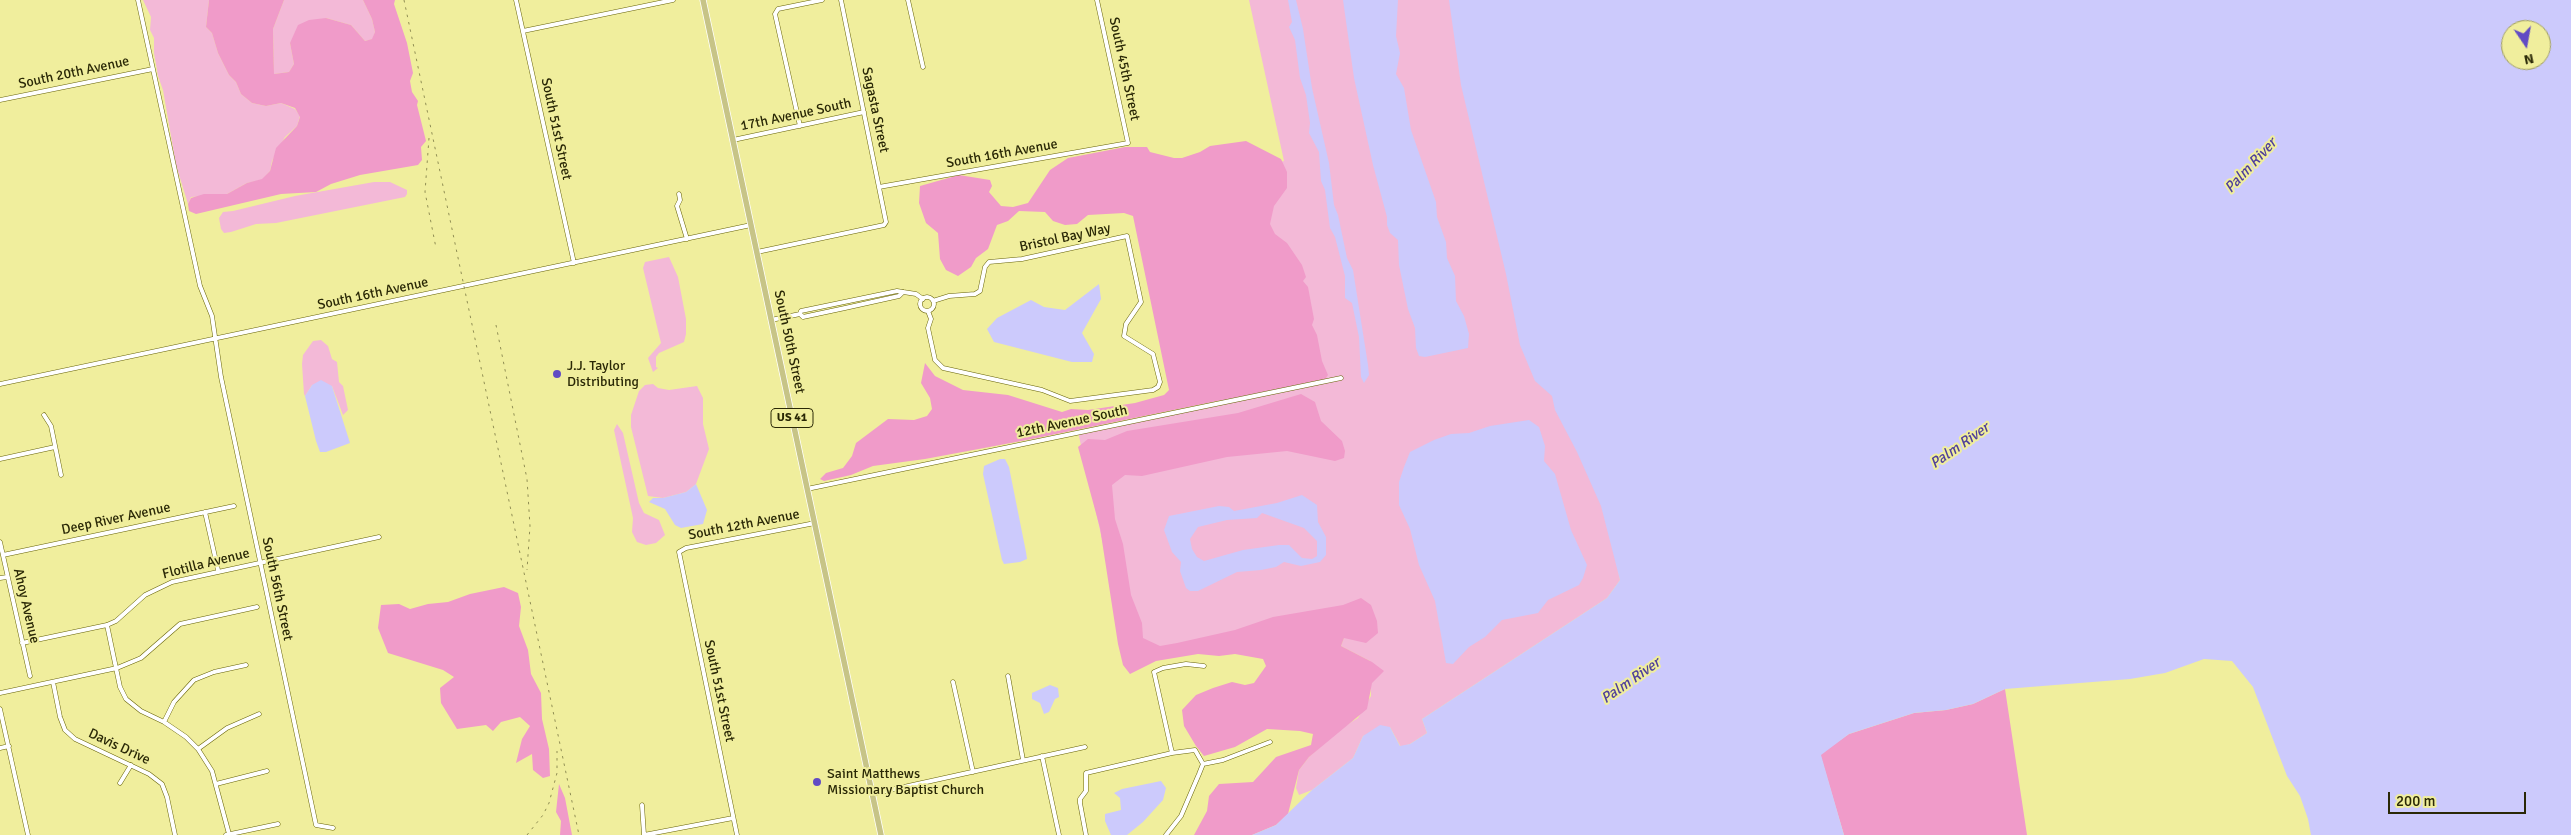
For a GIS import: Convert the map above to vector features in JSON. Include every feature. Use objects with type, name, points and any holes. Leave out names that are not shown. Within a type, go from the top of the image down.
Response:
[{"type":"main road","name":"South 50th Street","points":[[703,0],[881,835]]},
{"type":"street","name":"South 56th Street","points":[[138,0],[200,286],[212,316],[217,339],[221,376],[316,825],[333,828]]},
{"type":"street","name":"South 51st Street","points":[[516,0],[574,263]]},
{"type":"street","points":[[523,31],[673,0]]},
{"type":"street","points":[[800,126],[775,14],[778,9],[822,0]]},
{"type":"street","name":"Sagasta Street","points":[[757,252],[885,224],[841,0]]},
{"type":"street","points":[[908,0],[923,67]]},
{"type":"street","name":"South 45th Street","points":[[1097,0],[1128,143]]},
{"type":"street","name":"South 20th Avenue","points":[[0,100],[153,69]]},
{"type":"street","name":"17th Avenue South","points":[[733,140],[864,112]]},
{"type":"street","name":"South 16th Avenue","points":[[879,187],[1128,143]]},
{"type":"street","points":[[679,194],[680,200],[677,206],[687,239]]},
{"type":"street","name":"South 16th Avenue","points":[[0,384],[751,225]]},
{"type":"street","name":"Bristol Bay Way","points":[[928,311],[931,319],[928,328],[935,360],[943,368],[1042,390],[1070,401],[1154,390],[1160,382],[1153,354],[1124,336],[1126,324],[1141,302],[1127,236],[1022,259],[989,262],[985,267],[980,290],[975,294],[949,296],[933,301]]},
{"type":"street","points":[[772,320],[800,314],[803,317],[899,296],[903,292],[916,294],[923,299],[930,298],[933,301],[933,307],[928,311],[921,307],[923,299]]},
{"type":"street","name":"12th Avenue South","points":[[807,489],[1341,378]]},
{"type":"street","points":[[44,415],[52,426],[61,475]]},
{"type":"street","points":[[0,460],[56,447]]},
{"type":"street","name":"Deep River Avenue","points":[[3,555],[234,506]]},
{"type":"street","points":[[205,512],[218,570]]},
{"type":"street","name":"South 12th Avenue","points":[[680,552],[686,548],[814,523]]},
{"type":"street","name":"Flotilla Avenue","points":[[22,643],[116,622],[145,595],[159,586],[218,570],[379,537]]},
{"type":"street","name":"Ahoy Avenue","points":[[0,542],[30,676]]},
{"type":"street","name":"South 51st Street","points":[[680,552],[737,835]]},
{"type":"street","points":[[0,578],[7,577]]},
{"type":"street","points":[[0,693],[117,668],[141,658],[180,624],[257,607]]},
{"type":"street","points":[[107,625],[120,687],[126,699],[141,712],[164,722],[186,737],[198,750],[212,771],[227,835],[278,824]]},
{"type":"street","points":[[1172,753],[1154,672],[1163,668],[1186,664],[1204,666]]},
{"type":"street","points":[[164,722],[174,702],[194,680],[214,672],[246,665]]},
{"type":"street","points":[[1008,676],[1023,760]]},
{"type":"street","name":"Davis Drive","points":[[53,682],[60,717],[65,730],[75,739],[149,774],[162,784],[167,797],[175,835]]},
{"type":"street","points":[[953,682],[973,772]]},
{"type":"street","points":[[0,709],[28,835]]},
{"type":"street","points":[[198,750],[227,728],[258,714]]},
{"type":"street","points":[[1202,764],[1223,760],[1270,742]]},
{"type":"street","points":[[0,748],[8,746]]},
{"type":"street","points":[[872,794],[1085,747]]},
{"type":"street","points":[[1086,835],[1080,803],[1080,799],[1086,791],[1086,774],[1172,753],[1195,750],[1202,764],[1181,816],[1166,835]]},
{"type":"street","points":[[1042,756],[1059,835]]},
{"type":"street","points":[[120,784],[131,766]]},
{"type":"street","points":[[216,784],[267,771]]},
{"type":"street","points":[[642,805],[644,835],[733,818]]},
{"type":"shaded area","points":[[143,0],[209,0],[206,27],[212,33],[218,53],[229,75],[236,82],[241,94],[252,103],[266,106],[281,103],[295,109],[300,116],[297,126],[285,137],[272,161],[270,171],[262,180],[247,183],[227,194],[191,197],[188,204],[176,165],[163,90],[158,76],[154,53],[154,38],[150,30],[151,17]]},
{"type":"shaded area","points":[[209,0],[284,0],[273,29],[274,74],[289,72],[294,64],[290,43],[298,25],[309,20],[326,18],[351,25],[365,41],[372,39],[375,32],[372,19],[363,0],[395,0],[394,4],[407,43],[413,73],[410,81],[412,92],[418,101],[417,105],[426,141],[421,147],[422,160],[418,165],[360,175],[331,184],[316,192],[281,194],[196,214],[189,211],[188,204],[191,198],[204,194],[227,194],[247,183],[262,179],[270,171],[276,148],[297,126],[300,117],[295,108],[281,103],[266,106],[252,103],[241,94],[236,82],[229,75],[218,53],[212,33],[206,27]]},
{"type":"shaded area","points":[[284,0],[363,0],[372,19],[375,32],[373,39],[365,41],[351,25],[326,18],[290,43],[294,64],[289,72],[274,74],[273,29]]},
{"type":"shaded area","points":[[1249,0],[1508,0],[1620,580],[1607,598],[1422,719],[1427,733],[1410,744],[1401,747],[1390,727],[1363,736],[1353,758],[1312,790],[1299,795],[1296,788],[1299,770],[1309,757],[1340,729],[1358,718],[1371,696],[1370,661],[1341,646],[1344,638],[1362,620],[1130,664],[1078,432],[1222,401],[1177,183],[1284,161]]},
{"type":"shaded area","points":[[1246,141],[1281,159],[1287,172],[1287,188],[1274,206],[1270,224],[1275,234],[1287,243],[1302,265],[1306,277],[1303,281],[1308,287],[1314,319],[1312,325],[1317,335],[1322,361],[1328,375],[1325,379],[1027,440],[925,459],[873,466],[851,475],[824,481],[820,479],[826,473],[843,468],[852,456],[856,443],[888,419],[914,420],[927,416],[932,409],[930,398],[921,383],[925,363],[935,376],[963,390],[1008,395],[1062,412],[1071,409],[1088,410],[1135,403],[1164,395],[1169,390],[1133,216],[1124,213],[1088,215],[1077,224],[1065,225],[1053,221],[1045,212],[1019,211],[1008,221],[997,225],[988,249],[976,258],[971,267],[958,276],[946,270],[940,259],[938,233],[926,223],[919,203],[920,186],[959,175],[990,180],[992,186],[989,192],[1001,206],[1013,207],[1028,203],[1050,170],[1068,158],[1125,147],[1147,147],[1150,152],[1182,158],[1200,152],[1210,146]]},
{"type":"shaded area","points":[[374,182],[390,182],[407,190],[407,194],[405,197],[276,223],[256,224],[231,232],[224,233],[221,229],[219,218],[223,212],[295,196]]},
{"type":"shaded area","points":[[669,257],[678,277],[686,319],[686,334],[684,342],[659,353],[656,357],[656,367],[658,368],[653,372],[648,358],[661,343],[643,268],[645,262]]},
{"type":"shaded area","points":[[321,340],[328,346],[332,359],[337,362],[339,382],[343,386],[348,410],[343,415],[332,386],[312,385],[305,396],[304,394],[303,355],[313,341]]},
{"type":"shaded area","points":[[653,384],[658,388],[669,390],[697,386],[703,398],[703,424],[709,449],[696,484],[686,492],[663,498],[648,496],[631,427],[631,415],[639,391],[645,385]]},
{"type":"shaded area","points":[[1301,394],[1315,402],[1321,421],[1342,441],[1345,451],[1344,458],[1335,461],[1287,451],[1227,457],[1142,476],[1125,475],[1112,485],[1115,519],[1123,544],[1131,595],[1142,623],[1143,638],[1160,646],[1177,643],[1235,630],[1273,617],[1343,605],[1361,598],[1371,605],[1377,621],[1378,633],[1366,643],[1344,638],[1341,646],[1372,662],[1384,671],[1372,683],[1367,709],[1309,757],[1299,770],[1288,814],[1276,825],[1252,835],[1194,835],[1207,811],[1209,796],[1219,784],[1253,782],[1276,757],[1311,745],[1313,734],[1300,731],[1267,729],[1235,747],[1204,756],[1196,746],[1184,726],[1182,710],[1196,695],[1213,688],[1232,682],[1245,685],[1254,683],[1266,666],[1263,659],[1235,654],[1219,656],[1198,654],[1156,661],[1130,674],[1123,665],[1118,644],[1100,528],[1078,447],[1088,439],[1105,440],[1127,431],[1238,413]]},
{"type":"shaded area","points":[[617,424],[623,433],[639,503],[644,513],[659,520],[665,535],[656,543],[646,545],[637,542],[632,532],[633,518],[614,430]]},
{"type":"shaded area","points":[[504,587],[518,593],[521,607],[519,626],[528,650],[531,674],[541,693],[542,719],[549,749],[550,776],[543,778],[533,770],[532,754],[516,763],[522,739],[530,726],[520,717],[501,722],[493,731],[486,725],[457,729],[441,703],[440,688],[454,677],[443,670],[388,653],[378,628],[381,605],[399,604],[410,609],[428,604],[448,602],[470,594]]},
{"type":"shaded area","points":[[2005,689],[2027,835],[1844,835],[1820,754],[1849,734],[1914,713],[1946,710],[1973,704]]},
{"type":"shaded area","points":[[559,784],[565,798],[572,835],[560,835],[561,821],[556,812]]},
{"type":"water","points":[[1288,0],[1296,0],[1303,29],[1312,88],[1329,163],[1334,205],[1338,215],[1347,258],[1353,270],[1369,375],[1364,383],[1361,377],[1359,337],[1352,303],[1345,298],[1345,276],[1335,237],[1330,228],[1325,190],[1321,181],[1319,152],[1309,133],[1310,123],[1306,95],[1300,78],[1295,40],[1289,27],[1292,22]]},
{"type":"water","points":[[1343,0],[1398,0],[1396,36],[1400,53],[1396,74],[1404,88],[1411,130],[1436,202],[1437,217],[1446,242],[1447,258],[1455,276],[1456,301],[1464,316],[1469,334],[1468,348],[1425,357],[1419,356],[1416,348],[1415,328],[1408,309],[1399,265],[1398,240],[1390,233],[1387,225],[1387,217],[1373,165],[1354,78]]},
{"type":"water","name":"Palm River","points":[[1449,0],[2571,0],[2571,835],[2311,835],[2300,796],[2287,776],[2253,687],[2232,661],[2204,659],[2165,673],[2130,679],[2005,689],[1973,704],[1946,710],[1914,713],[1849,734],[1821,755],[1844,835],[1252,835],[1276,825],[1312,790],[1353,758],[1363,736],[1380,725],[1390,727],[1400,746],[1410,744],[1427,733],[1422,719],[1607,598],[1620,580],[1601,506],[1577,452],[1555,410],[1552,396],[1535,381],[1520,345],[1506,274],[1461,85]]},
{"type":"water","points":[[1099,284],[1101,299],[1082,333],[1094,354],[1092,362],[1072,362],[994,342],[987,329],[997,318],[1031,300],[1044,307],[1065,310]]},
{"type":"water","points":[[321,380],[332,386],[350,443],[326,452],[320,452],[305,396],[312,385]]},
{"type":"water","points":[[1529,420],[1539,427],[1545,446],[1544,461],[1555,474],[1571,530],[1587,565],[1583,578],[1579,585],[1548,600],[1538,613],[1502,620],[1485,637],[1469,647],[1453,664],[1446,663],[1435,601],[1419,565],[1410,529],[1399,505],[1399,482],[1404,467],[1410,452],[1434,440],[1451,434],[1469,433],[1490,426]]},
{"type":"water","points":[[1000,459],[1005,459],[1009,467],[1027,559],[1004,564],[983,474],[984,466]]},
{"type":"water","points":[[696,484],[707,510],[703,524],[681,528],[675,525],[665,509],[649,502],[653,498],[663,498],[686,492]]},
{"type":"water","points":[[1302,495],[1317,505],[1318,522],[1326,537],[1326,555],[1320,562],[1301,566],[1284,562],[1276,567],[1237,572],[1198,591],[1190,591],[1186,588],[1180,571],[1181,562],[1172,552],[1164,530],[1169,516],[1219,506],[1229,507],[1234,511],[1277,503]],"holes":[[[1262,513],[1304,528],[1317,541],[1317,556],[1312,559],[1302,558],[1289,545],[1279,545],[1243,550],[1204,561],[1197,557],[1192,549],[1190,539],[1198,527],[1227,520],[1257,518]]]},
{"type":"water","points":[[1050,685],[1058,688],[1059,697],[1055,699],[1049,712],[1044,714],[1040,703],[1032,699],[1032,693]]},
{"type":"water","points":[[1161,781],[1166,788],[1163,800],[1143,822],[1127,835],[1111,835],[1105,821],[1105,814],[1121,810],[1120,798],[1114,793],[1122,789]]},
{"type":"railway","points":[[404,0],[579,835]]},
{"type":"railway","points":[[429,138],[425,192],[436,248]]},
{"type":"railway","points":[[496,325],[527,479],[530,526],[527,570]]},
{"type":"railway","points":[[527,835],[543,815],[549,803],[557,773],[557,751]]},
{"type":"place","name":"J.J. Taylor Distributing","points":[[557,374]]},
{"type":"place","name":"Saint Matthews Missionary Baptist Church","points":[[817,782]]}]
